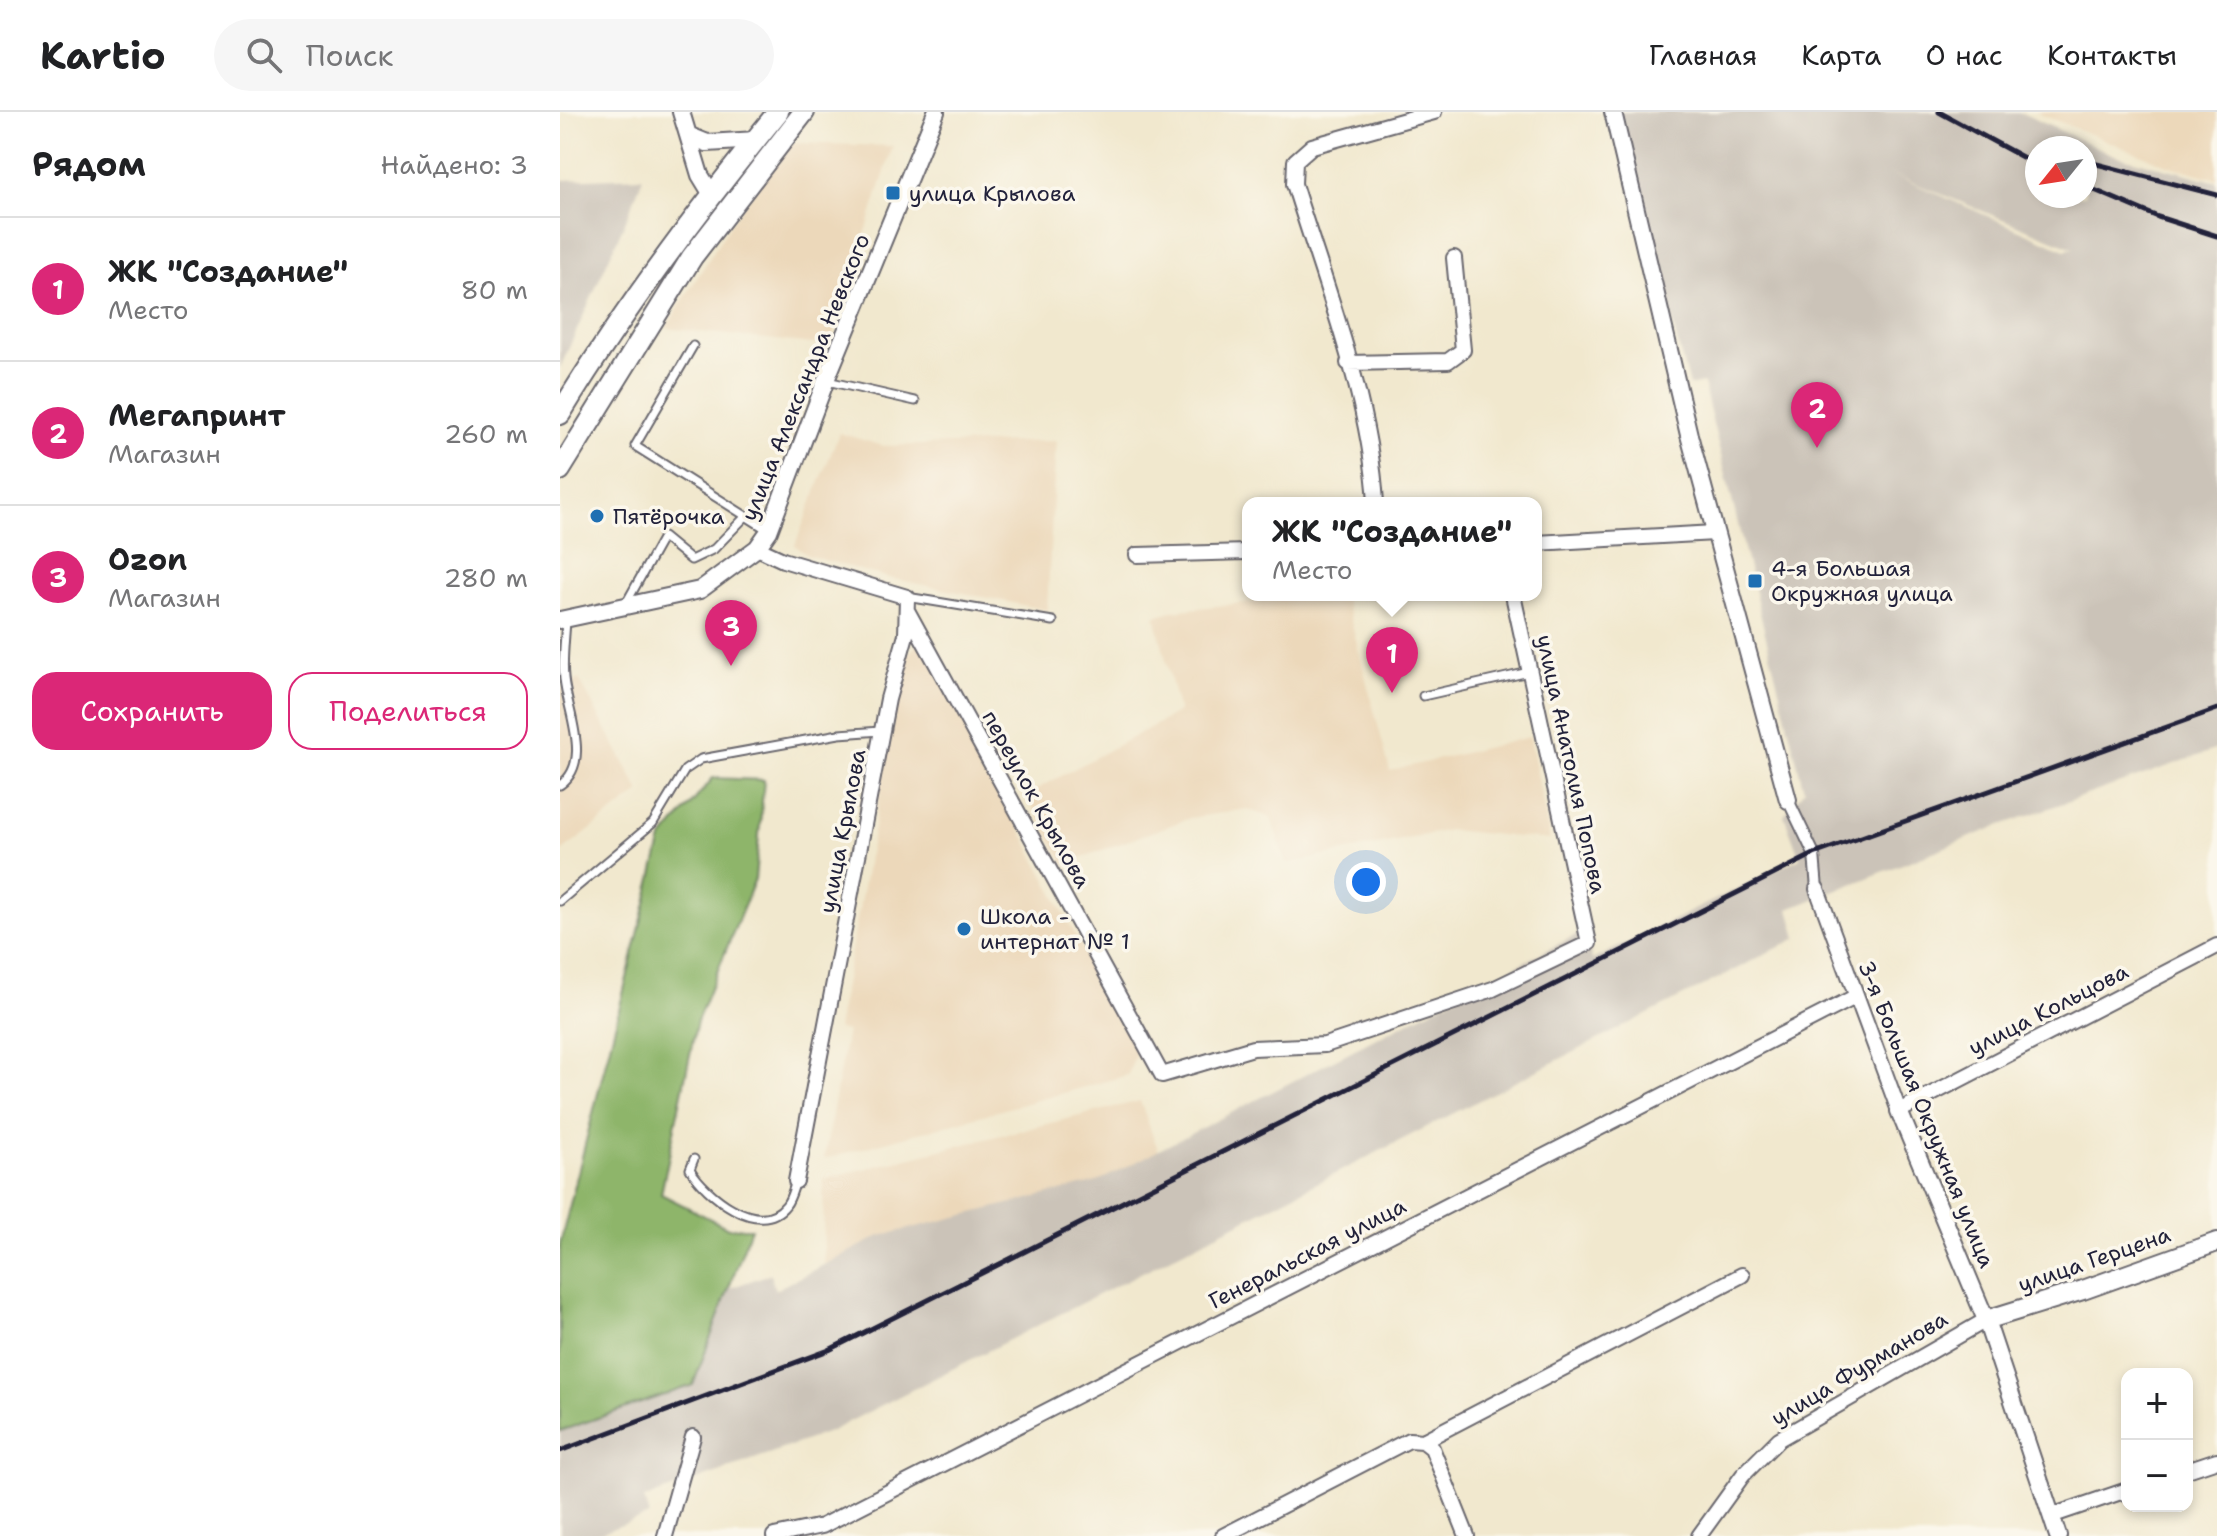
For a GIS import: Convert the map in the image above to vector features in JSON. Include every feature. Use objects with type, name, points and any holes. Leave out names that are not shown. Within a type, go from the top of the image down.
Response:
[{"type":"main road","points":[[560,414],[615,324],[711,193],[778,112]]},
{"type":"main road","points":[[560,470],[692,257],[804,112]]},
{"type":"main road","name":"улица Герцена","points":[[1986,1320],[2083,1290],[2217,1242]]},
{"type":"street","points":[[681,112],[700,175],[711,193]]},
{"type":"street","name":"улица Александра Невского","points":[[563,618],[700,590],[757,548],[769,531],[826,380],[936,112]]},
{"type":"street","points":[[1376,497],[1374,467],[1348,363],[1294,184],[1295,161],[1312,146],[1434,112]]},
{"type":"street","points":[[1613,112],[1715,533],[1788,800]]},
{"type":"street","points":[[690,136],[707,143],[757,140]]},
{"type":"street","points":[[1348,363],[1448,361],[1457,357],[1463,350],[1454,258]]},
{"type":"street","points":[[1542,543],[1715,533]]},
{"type":"street","points":[[757,548],[783,560],[877,581],[908,604]]},
{"type":"street","points":[[1137,555],[1242,552]]},
{"type":"street","name":"улица Анатолия Попова","points":[[1514,601],[1589,943]]},
{"type":"street","name":"улица Крылова","points":[[796,1181],[908,604]]},
{"type":"street","name":"переулок Крылова","points":[[908,604],[1162,1075],[1253,1048],[1325,1045],[1493,989],[1589,943]]},
{"type":"street","name":"3-я Большая Окружная улица","points":[[1788,800],[1814,854],[1817,889],[1855,997],[1986,1320],[2058,1536]]},
{"type":"street","name":"улица Кольцова","points":[[1899,1111],[2217,946]]},
{"type":"street","name":"Генеральская улица","points":[[774,1536],[822,1526],[1855,997]]},
{"type":"street","points":[[1223,1536],[1409,1440],[1423,1441],[1742,1275]]},
{"type":"street","name":"улица Фурманова","points":[[1699,1536],[1743,1475],[1779,1439],[1986,1320]]},
{"type":"street","points":[[665,1536],[693,1437]]},
{"type":"street","points":[[1423,1441],[1440,1464],[1467,1536]]},
{"type":"street","points":[[2193,1468],[2217,1460]]},
{"type":"street","points":[[2051,1516],[2121,1492]]},
{"type":"lane","points":[[693,346],[635,446],[769,531]]},
{"type":"lane","points":[[826,380],[915,401]]},
{"type":"lane","points":[[625,605],[663,537],[691,560],[714,549],[746,516]]},
{"type":"lane","points":[[908,604],[1053,621]]},
{"type":"lane","points":[[560,785],[572,777],[578,758],[562,673],[563,618]]},
{"type":"lane","points":[[1423,696],[1529,672]]},
{"type":"lane","points":[[560,715],[569,710]]},
{"type":"lane","points":[[560,901],[653,823],[685,770],[701,759],[839,734],[883,731]]},
{"type":"lane","points":[[694,1159],[690,1169],[697,1180],[727,1207],[742,1214],[778,1212],[787,1204],[796,1181]]},
{"type":"shaded area","points":[[1618,112],[2019,112],[2072,136],[2025,136],[2025,208],[2097,208],[2097,147],[2114,155],[2217,182],[2217,749],[2001,825],[1789,909],[1797,938],[829,1432],[644,1499],[649,1515],[592,1536],[560,1536],[560,1348],[770,1274],[775,1290],[880,1236],[1097,1182],[1586,930],[1592,960],[1800,858],[1784,815],[1804,790],[1703,383],[1689,386]],"holes":[[[1887,172],[2073,248],[2065,250]]]},
{"type":"shaded area","points":[[2035,112],[2217,112],[2217,179],[2170,166]]},
{"type":"shaded area","points":[[791,143],[893,146],[830,346],[666,328],[730,225]]},
{"type":"shaded area","points":[[643,177],[629,213],[560,368],[560,180]]},
{"type":"shaded area","points":[[839,433],[884,446],[1056,441],[1047,610],[889,578],[807,555],[795,545]]},
{"type":"shaded area","name":"Школа - интернат № 1","points":[[1262,601],[1346,601],[1390,771],[1530,737],[1550,840],[1449,830],[1286,864],[1271,818],[1247,809],[1190,818],[1064,864],[1026,795],[1179,712],[1155,616],[1172,611]]},
{"type":"shaded area","name":"Школа - интернат № 1","points":[[922,640],[1136,1052],[1128,1075],[824,1159],[847,1031],[837,1029],[896,708],[908,654]]},
{"type":"shaded area","points":[[579,679],[640,792],[560,853],[560,691]]},
{"type":"shaded area","points":[[1140,1101],[1160,1155],[1093,1185],[824,1264],[823,1179]]},
{"type":"green space","points":[[713,778],[764,780],[755,879],[697,1021],[661,1194],[728,1228],[751,1228],[693,1385],[560,1431],[560,1244],[662,839]]},
{"type":"railway","points":[[1939,112],[2025,159]]},
{"type":"railway","points":[[2097,164],[2217,195]]},
{"type":"railway","points":[[2097,191],[2158,217],[2217,236]]},
{"type":"railway","points":[[560,1451],[829,1350],[1814,854],[2217,709]]},
{"type":"place","name":"улица Крылова","points":[[893,193]]},
{"type":"place","name":"Мегапринт","points":[[1817,448]]},
{"type":"place","name":"Пятёрочка","points":[[597,516]]},
{"type":"place","name":"4-я Большая Окружная улица","points":[[1755,581]]},
{"type":"place","name":"Ozon","points":[[731,666]]},
{"type":"place","name":"ЖК \"Создание\"","points":[[1392,693]]},
{"type":"place","name":"Школа - интернат № 1","points":[[964,929]]}]
